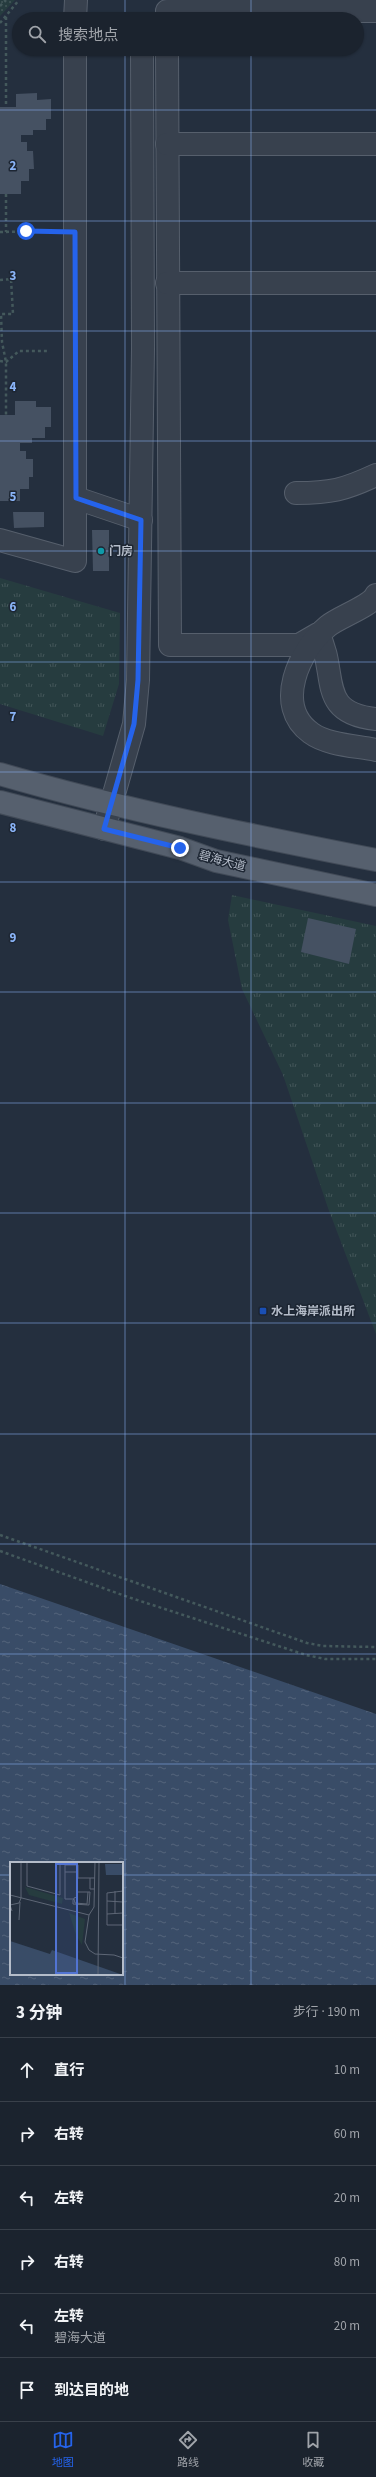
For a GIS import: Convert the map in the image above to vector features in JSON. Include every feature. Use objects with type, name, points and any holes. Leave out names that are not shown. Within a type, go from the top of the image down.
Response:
[{"type":"main road","points":[[0,774],[111,805],[235,833],[376,860]]},
{"type":"main road","name":"碧海大道","points":[[0,802],[180,848],[216,861],[376,895]]},
{"type":"street","points":[[75,12],[76,0]]},
{"type":"street","points":[[167,12],[376,12]]},
{"type":"street","points":[[0,540],[75,561],[75,56]]},
{"type":"street","points":[[104,829],[134,724],[138,680],[141,520],[142,56]]},
{"type":"street","points":[[167,56],[170,646],[299,645],[318,634],[342,616],[376,598]]},
{"type":"street","points":[[167,144],[376,144]]},
{"type":"street","points":[[167,283],[376,283]]},
{"type":"street","points":[[296,493],[329,493],[343,489],[376,475]]},
{"type":"street","points":[[76,498],[141,520]]},
{"type":"street","points":[[318,634],[326,651],[332,694],[349,714],[376,719]]},
{"type":"street","points":[[318,634],[300,659],[295,675],[292,694],[294,710],[299,724],[312,734],[376,750]]},
{"type":"path","points":[[0,6],[6,0]]},
{"type":"path","points":[[0,23],[19,0]]},
{"type":"path","points":[[6,17],[6,107]]},
{"type":"path","points":[[6,194],[6,232]]},
{"type":"path","points":[[0,232],[75,232]]},
{"type":"path","points":[[0,280],[11,279],[13,314],[1,314],[2,342],[6,362],[6,415]]},
{"type":"path","points":[[0,361],[6,362],[19,351],[76,352]]},
{"type":"path","points":[[0,1535],[307,1643],[323,1646],[376,1647]]},
{"type":"path","points":[[0,1551],[128,1597],[306,1655],[325,1659],[376,1659]]},
{"type":"green space","points":[[0,0],[15,0],[0,16]]},
{"type":"green space","points":[[0,578],[120,613],[119,684],[103,736],[0,704]]},
{"type":"green space","points":[[232,895],[376,926],[376,1334],[328,1208],[283,1075],[242,989],[228,920]]},
{"type":"water","points":[[0,1584],[376,1714],[376,1985],[0,1985]]},
{"type":"building","points":[[37,93],[37,100],[51,99],[51,119],[46,119],[46,130],[33,130],[33,135],[21,135],[21,142],[27,142],[27,151],[33,151],[34,169],[29,169],[29,181],[21,181],[21,194],[0,194],[0,107],[16,107],[16,94]]},
{"type":"building","points":[[15,401],[36,401],[36,407],[51,407],[51,427],[45,427],[45,438],[32,438],[32,443],[20,443],[20,451],[26,451],[26,459],[33,459],[33,477],[29,477],[29,489],[20,489],[20,501],[0,501],[0,415],[15,415]]},
{"type":"building","points":[[13,512],[44,512],[44,527],[14,528]]},
{"type":"building","name":"门房","points":[[92,530],[109,530],[109,571],[93,571]]},
{"type":"building","points":[[308,918],[356,929],[349,964],[301,952]]},
{"type":"place","name":"门房","points":[[101,551]]},
{"type":"place","name":"水上海岸派出所","points":[[263,1311]]},
{"type":"route","points":[[26,231],[75,232],[76,498],[141,520],[138,680],[134,724],[104,829],[180,848]]}]
